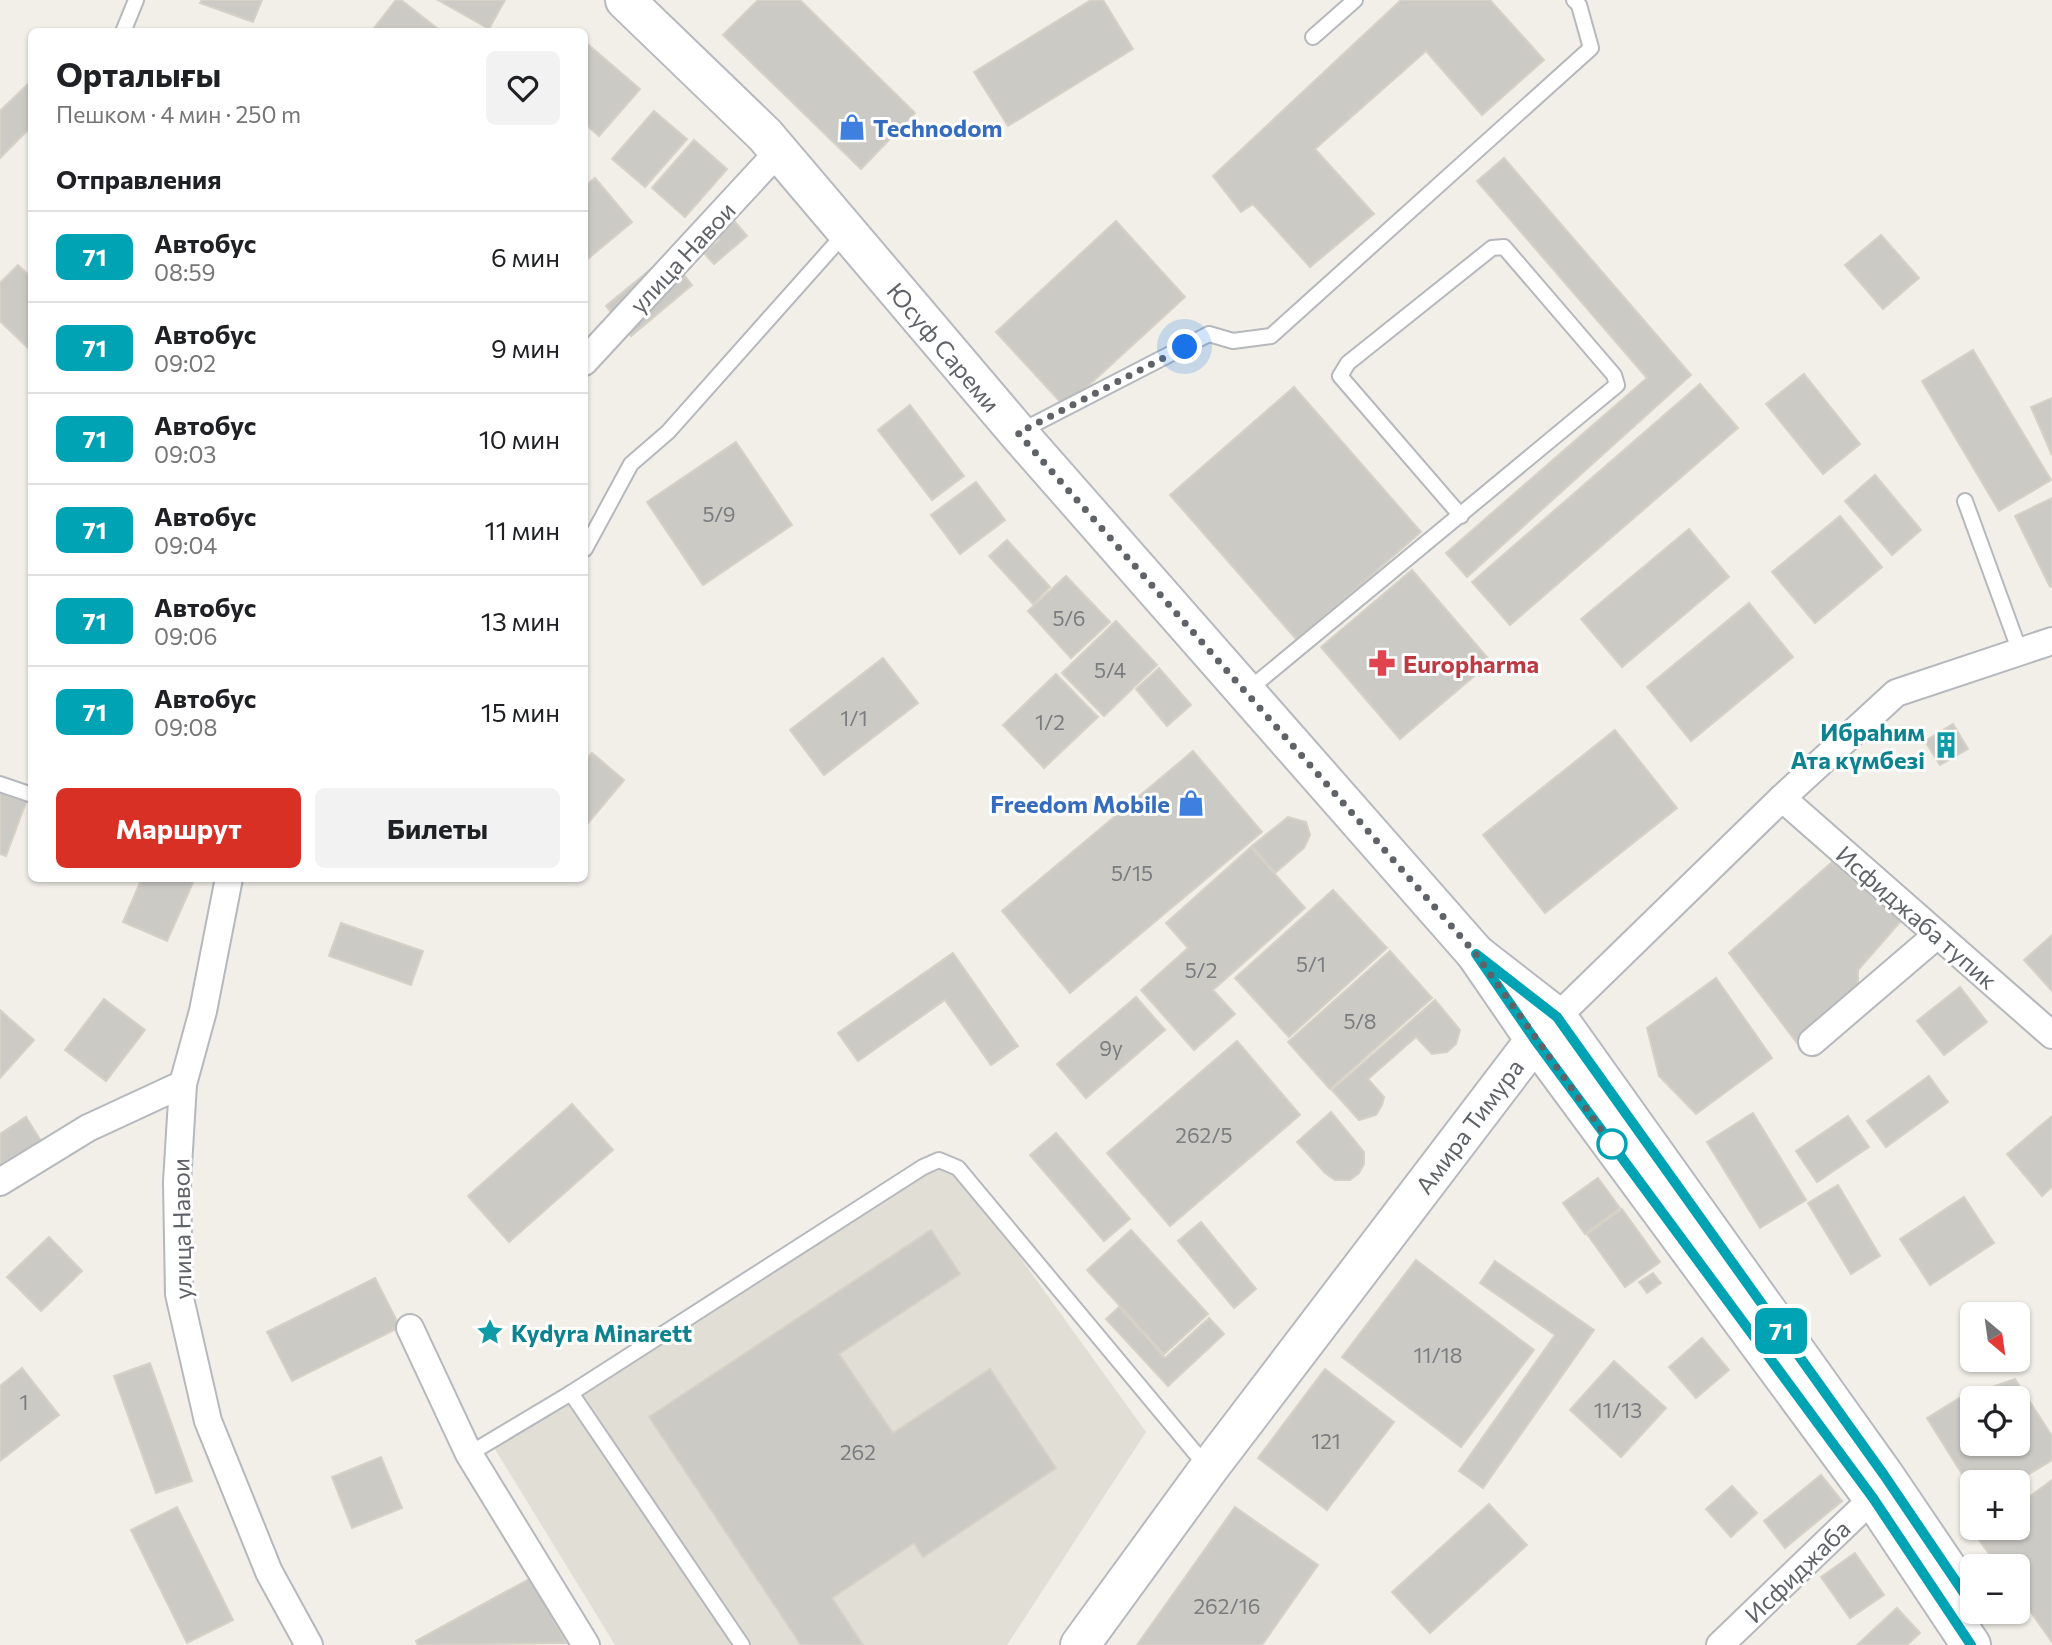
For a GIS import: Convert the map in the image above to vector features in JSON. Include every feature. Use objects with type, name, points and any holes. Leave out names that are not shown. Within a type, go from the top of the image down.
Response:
[{"type":"main road","name":"Юсуф Сареми","points":[[625,0],[779,151],[1018,433],[1476,954],[1546,1028],[1884,1475],[1960,1587]]},
{"type":"main road","name":"Юсуф Сареми","points":[[1546,1028],[1873,1498],[1971,1645]]},
{"type":"main road","name":"Амира Тимура","points":[[1080,1645],[1209,1468],[1546,1028]]},
{"type":"main road","points":[[1985,1624],[2000,1645]]},
{"type":"street","name":"улица Навои","points":[[588,358],[779,151]]},
{"type":"street","name":"Амира Тимура","points":[[1546,1028],[1782,798],[1896,693],[2052,641]]},
{"type":"street","name":"Исфиджаба тупик","points":[[1782,798],[2052,1035]]},
{"type":"street","name":"улица Навои","points":[[228,882],[203,1012],[183,1084],[177,1182],[179,1294],[208,1421],[269,1572],[309,1645]]},
{"type":"street","points":[[1812,1042],[1937,934]]},
{"type":"street","points":[[0,1182],[88,1128],[183,1084]]},
{"type":"street","points":[[410,1328],[469,1454],[586,1645]]},
{"type":"street","name":"Исфиджаба","points":[[1720,1645],[1873,1498]]},
{"type":"lane","points":[[125,28],[136,0]]},
{"type":"lane","points":[[1314,37],[1355,0]]},
{"type":"lane","points":[[1018,433],[1209,334],[1233,341],[1271,336],[1591,48],[1579,5],[1574,0]]},
{"type":"lane","points":[[588,543],[631,464],[668,432],[846,231]]},
{"type":"lane","points":[[1246,692],[1461,516],[1617,385],[1615,375],[1504,247],[1492,247],[1348,363],[1340,376],[1461,516]]},
{"type":"lane","points":[[1965,501],[2020,652]]},
{"type":"lane","points":[[0,784],[28,794]]},
{"type":"lane","points":[[469,1454],[571,1393],[923,1167],[939,1160],[958,1168],[1209,1468]]},
{"type":"lane","points":[[571,1393],[742,1645]]},
{"type":"shaded area","points":[[947,1156],[1146,1432],[1007,1645],[615,1645],[490,1441]]},
{"type":"building","points":[[202,0],[262,0],[253,22],[200,3]]},
{"type":"building","points":[[396,0],[401,0],[437,28],[374,28]]},
{"type":"building","points":[[438,0],[505,0],[487,28]]},
{"type":"building","points":[[758,0],[800,0],[915,113],[861,169],[723,35]]},
{"type":"building","points":[[1091,0],[1103,0],[1133,49],[1008,126],[974,72]]},
{"type":"building","points":[[1401,0],[1490,0],[1544,60],[1482,115],[1426,51],[1315,149],[1374,214],[1310,267],[1253,204],[1241,212],[1213,176]]},
{"type":"building","points":[[588,44],[640,89],[599,136],[588,126]]},
{"type":"building","points":[[28,84],[28,130],[0,158],[0,111]]},
{"type":"building","points":[[654,111],[687,139],[645,187],[612,159]]},
{"type":"building","points":[[694,140],[727,169],[685,217],[652,188]]},
{"type":"building","points":[[1504,158],[1691,375],[1467,577],[1446,553],[1647,378],[1477,181]]},
{"type":"building","points":[[595,178],[632,222],[588,259],[588,184]]},
{"type":"building","points":[[723,208],[747,236],[714,264],[704,253],[720,240],[706,223]]},
{"type":"building","points":[[1116,221],[1185,297],[1065,407],[996,332]]},
{"type":"building","points":[[1881,235],[1919,278],[1883,309],[1845,265]]},
{"type":"building","points":[[668,255],[692,285],[631,336],[606,306]]},
{"type":"building","points":[[18,265],[28,274],[28,348],[0,321],[0,283]]},
{"type":"building","points":[[1973,350],[2051,480],[1999,511],[1922,381]]},
{"type":"building","points":[[1804,374],[1860,444],[1823,474],[1766,404]]},
{"type":"building","points":[[1700,384],[1738,428],[1510,625],[1472,582]]},
{"type":"building","points":[[1294,387],[1421,532],[1297,640],[1170,495]]},
{"type":"building","points":[[2052,398],[2052,455],[2031,407]]},
{"type":"building","points":[[910,405],[964,476],[932,500],[878,430]]},
{"type":"building","points":[[736,442],[792,525],[703,585],[647,502]]},
{"type":"building","points":[[1875,475],[1921,530],[1892,555],[1845,501]]},
{"type":"building","points":[[976,482],[1005,520],[960,554],[931,515]]},
{"type":"building","points":[[2052,498],[2052,586],[2050,587],[2015,516]]},
{"type":"building","points":[[1840,516],[1882,567],[1815,623],[1772,572]]},
{"type":"building","points":[[1689,529],[1729,577],[1622,667],[1581,619]]},
{"type":"building","points":[[1007,540],[1050,587],[1033,604],[989,556]]},
{"type":"building","points":[[1412,570],[1491,662],[1400,739],[1321,647]]},
{"type":"building","points":[[1066,576],[1110,622],[1071,658],[1028,611]]},
{"type":"building","points":[[1749,603],[1793,657],[1691,741],[1647,687]]},
{"type":"building","points":[[1116,621],[1157,665],[1104,716],[1062,673]]},
{"type":"building","points":[[883,658],[918,703],[824,775],[790,730]]},
{"type":"building","points":[[1159,668],[1191,705],[1167,726],[1136,689]]},
{"type":"building","points":[[1056,674],[1098,717],[1044,768],[1003,725]]},
{"type":"building","name":"Ибраhим Ата күмбезі","points":[[1953,724],[1968,749],[1940,765],[1925,741]]},
{"type":"building","points":[[1615,730],[1677,808],[1545,913],[1483,835]]},
{"type":"building","points":[[1193,751],[1262,832],[1070,993],[1002,911]]},
{"type":"building","points":[[592,753],[624,780],[588,823],[588,758]]},
{"type":"building","points":[[0,792],[26,802],[6,856],[0,854]]},
{"type":"building","points":[[1288,817],[1306,822],[1310,835],[1304,848],[1275,873],[1252,846]]},
{"type":"building","points":[[1251,847],[1305,908],[1213,990],[1235,1014],[1194,1050],[1141,990],[1188,948],[1166,923]]},
{"type":"building","points":[[1832,862],[1901,921],[1858,970],[1858,988],[1797,1043],[1729,953]]},
{"type":"building","points":[[140,882],[193,882],[167,941],[123,922]]},
{"type":"building","points":[[1333,890],[1387,948],[1289,1037],[1235,978]]},
{"type":"building","points":[[341,923],[423,951],[411,985],[329,956]]},
{"type":"building","points":[[2052,935],[2052,991],[2024,960]]},
{"type":"building","points":[[1390,951],[1432,998],[1330,1089],[1288,1042]]},
{"type":"building","points":[[953,953],[1018,1046],[991,1065],[945,1000],[858,1061],[838,1033]]},
{"type":"building","points":[[1716,978],[1772,1058],[1696,1114],[1659,1076],[1647,1028]]},
{"type":"building","points":[[1960,987],[1987,1022],[1944,1055],[1917,1021]]},
{"type":"building","points":[[1136,997],[1165,1030],[1086,1098],[1057,1064]]},
{"type":"building","points":[[104,999],[145,1030],[106,1081],[65,1050]]},
{"type":"building","points":[[1435,1000],[1460,1030],[1456,1044],[1447,1052],[1432,1054],[1416,1037],[1368,1079],[1384,1097],[1376,1115],[1359,1120],[1332,1090]]},
{"type":"building","points":[[0,1010],[34,1040],[0,1078]]},
{"type":"building","points":[[1237,1041],[1300,1115],[1170,1226],[1107,1153]]},
{"type":"building","points":[[1929,1076],[1948,1102],[1886,1147],[1867,1121]]},
{"type":"building","points":[[572,1104],[613,1150],[509,1242],[468,1196]]},
{"type":"building","points":[[1331,1112],[1364,1152],[1364,1164],[1359,1173],[1350,1180],[1335,1180],[1325,1173],[1297,1142]]},
{"type":"building","points":[[1753,1113],[1806,1200],[1760,1228],[1707,1142]]},
{"type":"building","points":[[1848,1116],[1869,1147],[1817,1182],[1796,1151]]},
{"type":"building","points":[[2052,1116],[2052,1187],[2042,1196],[2007,1154]]},
{"type":"building","points":[[26,1117],[41,1141],[0,1168],[0,1134]]},
{"type":"building","points":[[1056,1133],[1130,1219],[1104,1241],[1030,1155]]},
{"type":"building","points":[[1598,1178],[1620,1208],[1585,1234],[1563,1203]]},
{"type":"building","points":[[1838,1185],[1880,1256],[1851,1274],[1808,1203]]},
{"type":"building","points":[[1964,1197],[1994,1243],[1930,1285],[1900,1239]]},
{"type":"building","points":[[1622,1209],[1660,1262],[1625,1287],[1587,1234]]},
{"type":"building","points":[[1201,1222],[1256,1289],[1234,1308],[1178,1241]]},
{"type":"building","points":[[931,1230],[960,1274],[839,1354],[893,1433],[990,1369],[1056,1468],[923,1557],[914,1543],[832,1598],[863,1645],[801,1645],[649,1417]]},
{"type":"building","points":[[1131,1230],[1208,1314],[1164,1354],[1087,1270]]},
{"type":"building","points":[[49,1237],[82,1271],[41,1311],[7,1277]]},
{"type":"building","points":[[1416,1260],[1534,1350],[1461,1447],[1342,1357]]},
{"type":"building","points":[[1495,1261],[1594,1330],[1483,1488],[1459,1471],[1555,1335],[1480,1283]]},
{"type":"building","points":[[1653,1273],[1661,1283],[1647,1293],[1639,1282]]},
{"type":"building","points":[[375,1278],[400,1327],[292,1381],[267,1332]]},
{"type":"building","points":[[1119,1307],[1165,1358],[1209,1318],[1224,1334],[1168,1386],[1106,1319]]},
{"type":"building","points":[[1702,1338],[1729,1370],[1696,1398],[1669,1367]]},
{"type":"building","points":[[1614,1361],[1666,1408],[1621,1457],[1570,1410]]},
{"type":"building","points":[[150,1363],[192,1481],[156,1493],[114,1376]]},
{"type":"building","points":[[22,1368],[59,1415],[0,1461],[0,1386]]},
{"type":"building","points":[[1325,1369],[1394,1422],[1327,1510],[1258,1458]]},
{"type":"building","points":[[2015,1379],[2020,1386],[1995,1386]]},
{"type":"building","points":[[1960,1398],[1960,1456],[2030,1456],[2030,1402],[2052,1436],[2052,1460],[2030,1473],[2030,1470],[1960,1471],[1927,1418]]},
{"type":"building","points":[[381,1457],[402,1508],[352,1528],[332,1477]]},
{"type":"building","points":[[1821,1475],[1842,1501],[1785,1548],[1764,1521]]},
{"type":"building","points":[[2052,1480],[2052,1642],[2030,1611],[2030,1554],[1989,1554],[1979,1540],[2030,1540],[2030,1496]]},
{"type":"building","points":[[1732,1486],[1757,1513],[1731,1537],[1706,1509]]},
{"type":"building","points":[[1489,1504],[1527,1545],[1430,1633],[1392,1592]]},
{"type":"building","points":[[177,1507],[233,1620],[187,1643],[131,1530]]},
{"type":"building","points":[[1235,1507],[1318,1565],[1262,1645],[1137,1645]]},
{"type":"building","points":[[1855,1553],[1884,1595],[1850,1618],[1821,1577]]},
{"type":"building","points":[[531,1578],[566,1643],[418,1645],[416,1641]]},
{"type":"building","points":[[1897,1608],[1920,1633],[1907,1645],[1857,1645]]},
{"type":"bus line","name":"71","points":[[1960,1587],[1884,1475],[1557,1017],[1476,954],[1535,1040],[1873,1498],[1971,1645]]},
{"type":"place","name":"Technodom","points":[[852,127]]},
{"type":"place","name":"Europharma","points":[[1382,663]]},
{"type":"place","name":"Ибраhим Ата күмбезі","points":[[1946,745]]},
{"type":"place","name":"Freedom Mobile","points":[[1191,803]]},
{"type":"place","name":"Kydyra Minarett","points":[[490,1332]]},
{"type":"route","points":[[1185,347],[1018,433],[1476,954],[1615,1149],[1612,1144]]}]
